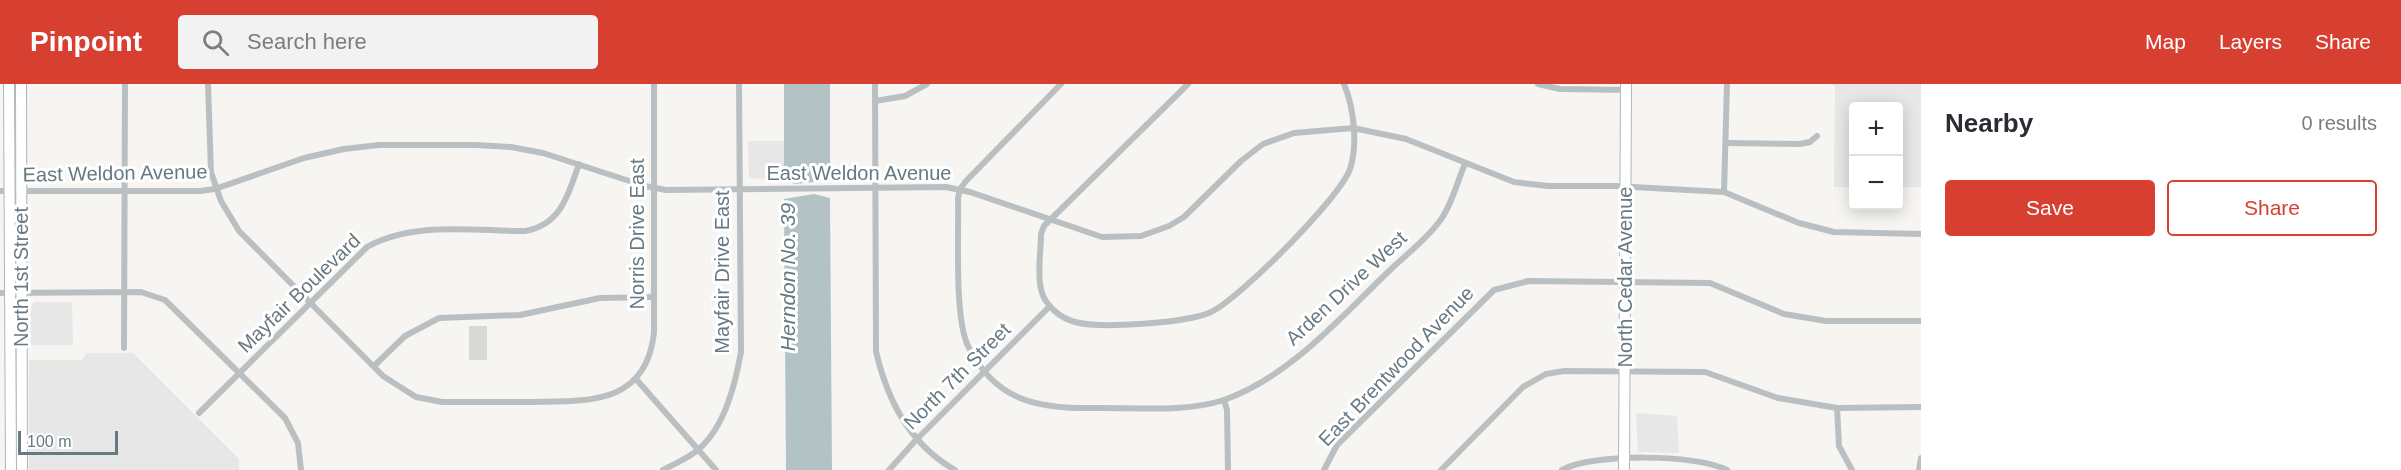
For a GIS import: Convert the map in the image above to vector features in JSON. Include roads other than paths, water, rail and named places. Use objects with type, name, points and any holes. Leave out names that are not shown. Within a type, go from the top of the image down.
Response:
[{"type":"main road","name":"North 1st Street","points":[[9,84],[5,191],[10,293],[11,470]]},
{"type":"main road","name":"North 1st Street","points":[[10,293],[21,192],[21,84]]},
{"type":"main road","name":"North Cedar Avenue","points":[[1624,465],[1626,87]]},
{"type":"main road","name":"North 1st Street","points":[[12,393],[22,470]]},
{"type":"street","points":[[124,84],[124,348]]},
{"type":"street","points":[[208,84],[208,151],[215,189],[239,231],[374,366],[407,393],[442,402],[589,401],[615,393],[636,379],[716,470]]},
{"type":"street","name":"Norris Drive East","points":[[636,379],[649,358],[653,345],[654,84]]},
{"type":"street","name":"Mayfair Drive East","points":[[699,449],[717,425],[726,406],[735,382],[741,352],[739,84]]},
{"type":"street","points":[[875,84],[873,188],[876,351],[886,389],[916,440],[955,470]]},
{"type":"street","points":[[875,101],[905,96],[927,84]]},
{"type":"street","points":[[960,189],[1061,84]]},
{"type":"street","points":[[1188,84],[1060,213],[1050,220],[1041,234],[1041,290],[1050,306],[1065,318],[1083,324],[1181,322],[1223,306],[1241,291],[1341,188],[1353,158],[1353,128],[1344,84]]},
{"type":"street","points":[[1538,84],[1560,89],[1626,87]]},
{"type":"street","points":[[1724,192],[1727,84]]},
{"type":"street","name":"East Weldon Avenue","points":[[5,191],[124,193],[215,189],[304,158],[370,146],[510,147],[579,164],[654,188],[960,189],[1102,237],[1130,237],[1158,231],[1184,217],[1241,161],[1263,144],[1294,133],[1353,128],[1406,139],[1496,177],[1533,185],[1724,192],[1799,223],[1834,232],[1921,234]]},
{"type":"street","points":[[1726,143],[1800,144],[1810,142],[1817,136]]},
{"type":"street","name":"Mayfair Boulevard","points":[[199,412],[361,251],[390,235],[418,231],[525,231],[544,225],[561,211],[579,164]]},
{"type":"street","name":"Arden Drive West","points":[[960,189],[961,317],[968,345],[985,372],[1018,398],[1054,409],[1182,407],[1224,400],[1303,355],[1440,221],[1465,164]]},
{"type":"street","name":"East Brentwood Avenue","points":[[1324,470],[1337,445],[1494,290],[1528,281],[1625,280],[1710,283],[1784,314],[1826,321],[1921,321]]},
{"type":"street","points":[[10,293],[124,292],[151,294],[173,306],[285,418],[298,443],[301,470]]},
{"type":"street","points":[[374,366],[405,336],[439,318],[520,315],[600,298],[654,297]]},
{"type":"street","name":"North 7th Street","points":[[889,470],[1050,306]]},
{"type":"street","points":[[1441,470],[1533,380],[1546,374],[1564,371],[1705,372],[1778,398],[1837,408],[1921,407]]},
{"type":"street","points":[[1224,400],[1227,410],[1228,470]]},
{"type":"street","points":[[1837,408],[1839,446],[1852,470]]},
{"type":"street","points":[[663,470],[699,449]]},
{"type":"street","points":[[1919,470],[1921,458]]},
{"type":"street","points":[[1562,470],[1585,461],[1624,465],[1693,460],[1727,470]]},
{"type":"water","points":[[784,84],[830,84],[830,180],[795,184],[784,180]]},
{"type":"water","name":"Herndon No. 39","points":[[814,194],[830,198],[832,470],[786,470],[784,199]]}]
